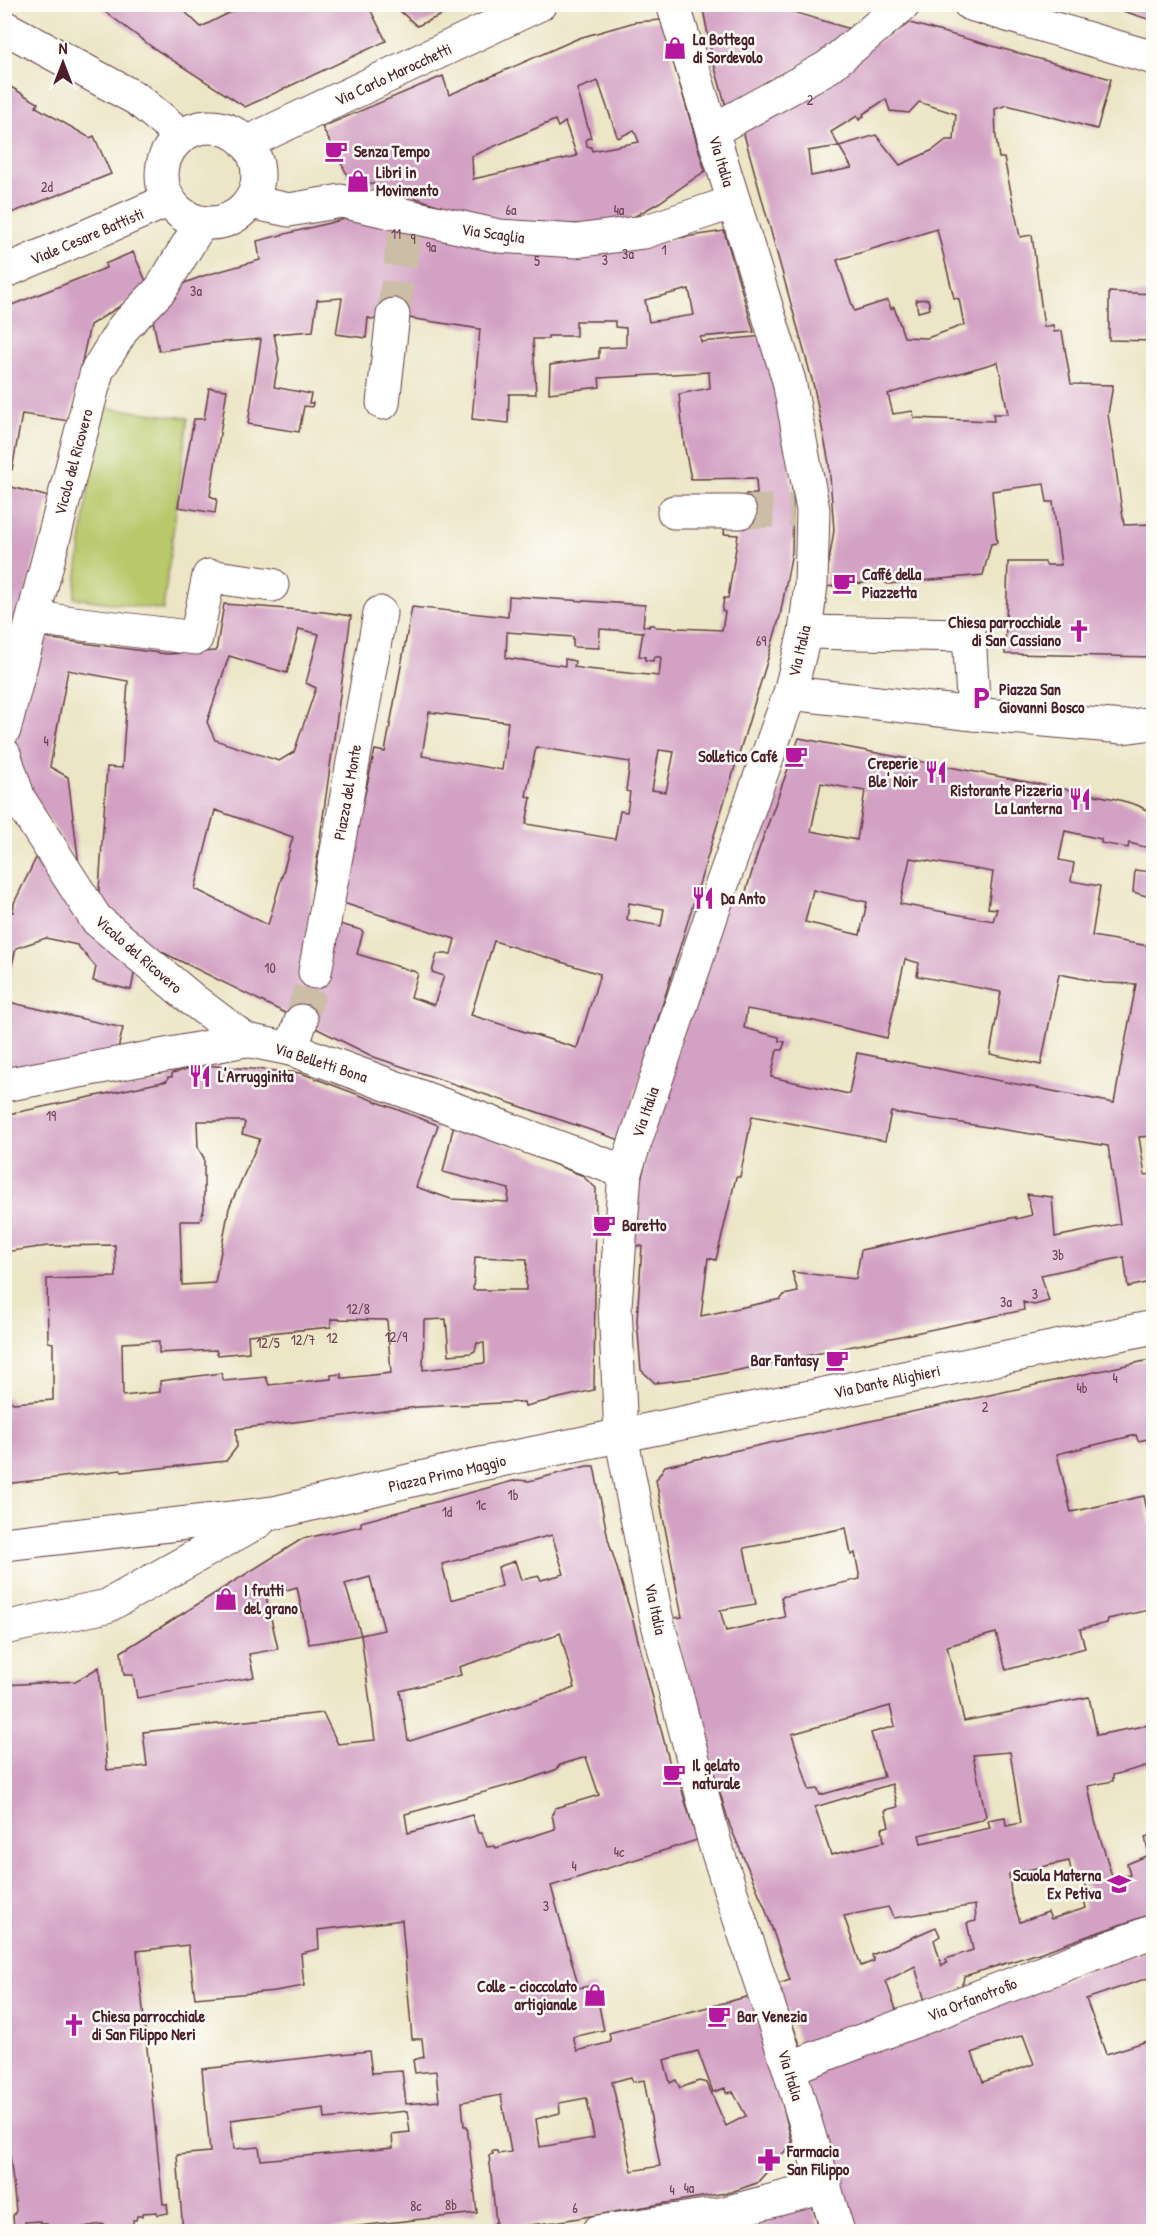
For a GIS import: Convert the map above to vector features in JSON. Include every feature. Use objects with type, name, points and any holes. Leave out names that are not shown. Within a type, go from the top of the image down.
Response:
[{"type":"street","name":"Via Carlo Marocchetti","points":[[246,143],[540,4]]},
{"type":"street","name":"Via Italia","points":[[673,4],[789,381],[811,585],[805,632],[790,693],[720,890],[625,1172],[615,1306],[621,1435],[656,1616],[715,1844],[789,2068],[838,2232]]},
{"type":"street","points":[[712,132],[828,67],[904,4]]},
{"type":"street","points":[[970,4],[1154,58]]},
{"type":"street","points":[[4,27],[137,99],[182,136]]},
{"type":"street","points":[[209,127],[235,134],[246,143],[255,156],[258,171],[257,187],[250,202],[241,212],[229,220],[201,223],[183,214],[169,200],[164,187],[164,166],[172,147],[182,136],[209,127]]},
{"type":"street","name":"Viale Cesare Battisti","points":[[4,272],[169,200]]},
{"type":"street","name":"Via Scaglia","points":[[250,202],[289,210],[341,201],[406,224],[499,236],[576,241],[644,231],[734,202]]},
{"type":"street","name":"Vicolo del Ricovero","points":[[4,730],[97,371],[124,327],[161,290],[201,223]]},
{"type":"street","points":[[382,403],[393,315]]},
{"type":"street","points":[[674,512],[740,512]]},
{"type":"street","points":[[33,618],[196,639],[209,576],[272,585]]},
{"type":"street","name":"Piazza del Monte","points":[[315,972],[380,613]]},
{"type":"street","points":[[805,632],[969,635],[974,714]]},
{"type":"street","points":[[790,693],[974,714],[1138,725],[1154,743]]},
{"type":"street","name":"Vicolo del Ricovero","points":[[4,754],[19,799],[96,919],[193,1000],[246,1040]]},
{"type":"street","name":"Via Belletti Bona","points":[[4,1085],[246,1040],[296,1035],[625,1172]]},
{"type":"street","name":"Via Dante Alighieri","points":[[621,1435],[1154,1327]]},
{"type":"street","name":"Piazza Primo Maggio","points":[[4,1544],[274,1513],[471,1466],[621,1435]]},
{"type":"street","name":"Piazza Primo Maggio","points":[[4,1628],[107,1606],[274,1513]]},
{"type":"street","name":"Via Orfanotrofio","points":[[789,2068],[1150,1932]]},
{"type":"street","points":[[598,2232],[724,2213],[809,2191],[825,2183]]},
{"type":"green space","points":[[99,407],[188,418],[163,610],[74,598]]},
{"type":"building","points":[[95,4],[177,4],[201,27],[247,4],[365,4],[370,9],[386,41],[245,107],[152,47]]},
{"type":"building","points":[[392,4],[466,4],[417,26]]},
{"type":"building","points":[[702,4],[767,4],[857,31],[727,110],[713,61]]},
{"type":"building","points":[[1125,4],[1154,4],[1154,21],[1123,11]]},
{"type":"building","points":[[661,20],[705,171],[660,202],[623,223],[533,225],[471,216],[348,176],[322,127],[443,76],[449,95],[579,38],[635,22]],"holes":[[[598,81],[618,138],[634,130],[639,142],[592,151],[591,147],[587,146],[586,139],[591,138],[577,89]],[[555,120],[558,127],[565,122],[577,156],[473,179],[472,156]]]},
{"type":"building","points":[[910,23],[1111,79],[1097,129],[1007,105],[995,109],[996,137],[999,158],[1004,158],[1020,237],[1032,235],[1044,327],[1053,325],[1054,332],[1062,331],[1071,384],[1113,385],[1108,414],[1124,525],[1154,524],[1154,657],[1005,654],[1008,562],[1045,562],[1046,565],[1061,565],[1053,502],[1047,502],[1044,484],[992,491],[997,543],[991,544],[983,575],[825,587],[834,530],[829,463],[814,387],[742,127],[808,84]],"holes":[[[886,99],[890,111],[909,113],[919,102],[956,114],[954,140],[946,140],[933,150],[900,165],[876,135],[839,146],[831,132],[857,116],[859,120],[864,116],[863,114]],[[839,146],[852,168],[811,176],[808,151]],[[937,229],[954,298],[959,299],[964,325],[927,338],[904,337],[894,307],[891,309],[888,300],[854,311],[837,260]],[[998,362],[1008,414],[993,414],[994,421],[914,418],[913,411],[893,414],[888,394]]]},
{"type":"building","points":[[4,83],[38,103],[36,107],[90,138],[94,136],[111,174],[4,216]]},
{"type":"building","points":[[353,217],[634,245],[724,231],[754,332],[700,337],[701,342],[764,336],[785,432],[793,496],[792,552],[780,616],[766,665],[620,1139],[374,1057],[148,945],[98,905],[107,767],[122,768],[128,681],[68,670],[50,767],[68,777],[79,865],[17,770],[16,720],[37,637],[167,654],[216,651],[224,604],[351,616],[302,968],[336,923],[361,930],[363,932],[357,954],[416,972],[418,974],[411,997],[434,1005],[444,976],[432,972],[437,954],[451,954],[455,939],[340,902],[375,750],[385,752],[412,607],[508,617],[509,596],[645,605],[643,626],[722,630],[725,612],[722,611],[724,598],[728,598],[738,535],[724,534],[726,518],[740,505],[746,494],[757,494],[756,478],[691,479],[684,444],[679,394],[710,388],[709,372],[599,378],[600,387],[549,393],[550,365],[599,358],[599,348],[626,347],[626,328],[615,327],[615,321],[576,321],[576,336],[548,336],[548,339],[533,339],[536,394],[509,394],[508,423],[472,419],[480,329],[383,314],[382,321],[368,318],[366,338],[336,334],[342,298],[317,300],[313,331],[274,334],[279,359],[274,387],[311,394],[309,403],[313,403],[312,407],[304,406],[299,432],[248,424],[261,339],[211,343],[159,351],[151,310],[182,284],[260,260],[257,241]],"holes":[[[689,289],[694,315],[649,322],[645,300]],[[299,629],[319,634],[306,683],[316,688],[294,752],[279,761],[215,740],[207,722],[229,656],[287,673]],[[600,629],[643,632],[639,656],[653,661],[654,657],[661,657],[659,676],[574,667],[575,661],[565,659],[565,666],[506,658],[507,632],[573,637],[573,647],[599,648]],[[429,712],[508,722],[502,770],[422,756]],[[536,747],[630,762],[626,791],[630,792],[627,812],[620,811],[615,839],[526,824],[531,798],[526,796]],[[659,750],[674,752],[666,792],[652,790]],[[215,810],[293,837],[268,925],[195,889]],[[629,903],[664,909],[661,926],[627,920]],[[494,941],[600,974],[577,1048],[471,1015]]]},
{"type":"building","points":[[133,252],[149,288],[90,325],[69,421],[22,414],[12,470],[4,469],[4,308],[106,268],[105,264]]},
{"type":"building","points":[[1109,292],[1154,294],[1154,341],[1109,340]]},
{"type":"building","points":[[928,299],[930,309],[918,312],[916,300]]},
{"type":"building","points":[[209,388],[227,390],[210,496],[217,499],[215,513],[178,507],[194,419],[204,419]]},
{"type":"building","points":[[4,485],[49,497],[4,687]]},
{"type":"building","points":[[799,738],[1116,799],[1137,805],[1154,814],[1154,896],[1133,892],[1135,870],[1152,872],[1149,848],[1129,843],[1128,848],[1101,843],[1101,839],[1065,831],[1059,860],[1074,863],[1071,881],[1100,886],[1092,936],[1154,947],[1154,1136],[1139,1137],[1145,1175],[1154,1174],[1154,1281],[1128,1287],[1124,1257],[1041,1275],[1049,1301],[1034,1305],[1023,1302],[1024,1310],[706,1377],[655,1383],[641,1370],[637,1320],[642,1246],[624,1245],[662,1099],[727,897],[743,901]],"holes":[[[821,783],[865,791],[857,840],[811,831]],[[910,858],[993,872],[988,908],[997,909],[993,921],[900,904]],[[813,890],[867,902],[860,935],[805,922]],[[905,959],[919,963],[917,976],[1001,992],[990,1054],[1041,1065],[1059,974],[1104,983],[1136,984],[1114,1103],[857,1053],[849,1094],[771,1077],[777,1050],[782,1050],[785,1042],[779,1041],[779,1037],[744,1028],[747,1009],[814,1021],[887,1038]],[[891,1112],[1108,1146],[1120,1224],[1055,1237],[1052,1197],[1027,1194],[1032,1215],[861,1250],[856,1279],[792,1272],[798,1292],[784,1295],[781,1299],[701,1316],[708,1258],[716,1260],[736,1177],[740,1177],[752,1116],[885,1141]]]},
{"type":"building","points":[[41,848],[136,964],[131,990],[93,981],[96,967],[77,945],[46,938],[16,948],[5,996],[5,910],[13,912],[14,903]]},
{"type":"building","points":[[4,1001],[123,1028],[116,1057],[4,1077]]},
{"type":"building","points":[[203,1065],[301,1073],[438,1125],[416,1187],[451,1199],[508,1202],[509,1189],[443,1172],[454,1124],[581,1175],[596,1188],[594,1390],[525,1406],[524,1402],[418,1407],[236,1429],[237,1447],[226,1461],[122,1472],[121,1470],[5,1484],[5,1396],[13,1403],[53,1400],[53,1343],[48,1342],[47,1279],[116,1277],[115,1245],[48,1246],[4,1252],[4,1115],[167,1081],[168,1077],[172,1077],[172,1073]],"holes":[[[197,1121],[243,1121],[245,1123],[242,1134],[260,1139],[229,1208],[215,1283],[182,1285],[180,1221],[200,1221],[204,1209],[204,1158],[198,1148]],[[475,1257],[527,1259],[526,1290],[473,1290]],[[331,1319],[387,1320],[391,1373],[344,1378],[341,1378],[341,1374],[331,1375],[331,1379],[269,1385],[266,1377],[224,1381],[221,1373],[160,1381],[160,1392],[123,1396],[122,1343],[159,1341],[159,1353],[216,1350],[218,1355],[249,1352],[248,1335],[331,1327]],[[446,1319],[449,1355],[471,1353],[475,1351],[477,1343],[484,1343],[485,1363],[423,1370],[424,1320]]]},
{"type":"building","points":[[1154,1359],[1154,1443],[1149,1444],[1148,1439],[1138,1441],[1136,1435],[1057,1454],[1071,1512],[1144,1496],[1154,1543],[1154,1609],[1108,1619],[1107,1623],[1080,1629],[1085,1648],[1006,1670],[996,1633],[947,1646],[964,1721],[1089,1697],[1097,1735],[1154,1724],[1154,1764],[1113,1775],[1113,1781],[1088,1786],[1095,1821],[1113,1879],[1130,1875],[1127,1864],[1149,1855],[1145,1837],[1154,1834],[1154,1913],[964,1976],[960,1988],[926,2005],[915,1966],[886,1981],[899,2018],[803,2053],[778,1984],[790,1980],[765,1908],[730,1826],[693,1703],[673,1618],[682,1617],[656,1480],[665,1466]],"holes":[[[846,1528],[851,1555],[855,1553],[860,1579],[781,1597],[785,1617],[726,1631],[720,1610],[756,1604],[744,1548]],[[890,1706],[895,1726],[871,1733],[884,1777],[820,1795],[818,1789],[809,1790],[792,1734]],[[1010,1752],[1021,1823],[1006,1826],[1005,1817],[988,1820],[990,1828],[921,1843],[919,1835],[981,1820],[986,1816],[973,1755]],[[892,1784],[898,1807],[885,1810],[889,1826],[882,1828],[884,1842],[831,1855],[815,1807]],[[1069,1861],[1071,1870],[1088,1888],[1091,1897],[1084,1899],[1086,1908],[1051,1919],[1048,1912],[1020,1922],[1011,1895],[1009,1874]],[[975,1905],[976,1921],[967,1923],[973,1950],[946,1959],[947,1963],[942,1966],[934,1940],[940,1936],[936,1927],[872,1955],[874,1961],[861,1966],[844,1916],[888,1907],[894,1918]]]},
{"type":"building","points":[[594,1466],[608,1539],[631,1613],[672,1772],[676,1771],[697,1840],[551,1886],[579,1988],[595,1985],[604,2030],[573,2037],[577,2051],[611,2042],[609,2033],[750,1996],[774,2070],[792,2143],[757,2183],[731,2192],[555,2222],[494,2229],[493,2224],[496,2222],[489,2155],[493,2154],[492,2151],[497,2151],[498,2154],[511,2152],[501,2095],[462,2102],[477,2213],[304,2232],[183,2232],[177,2155],[210,2152],[202,2069],[369,2051],[372,2073],[402,2071],[406,2104],[439,2101],[436,2071],[415,2073],[413,2060],[424,2057],[422,2039],[412,2039],[402,1920],[318,1930],[319,1949],[301,1953],[304,1986],[275,1991],[195,1998],[188,1945],[137,1951],[163,2204],[167,2204],[168,2213],[158,2215],[157,2212],[142,2213],[142,2216],[137,2216],[136,2220],[133,2220],[133,2224],[107,2226],[102,2224],[53,2232],[51,2227],[46,2228],[47,2224],[40,2224],[40,2221],[25,2222],[25,2227],[14,2227],[13,2216],[16,2211],[4,2098],[4,1685],[76,1681],[99,1667],[107,1770],[147,1766],[143,1732],[323,1713],[338,1744],[375,1740],[361,1635],[309,1644],[297,1587],[266,1596],[278,1649],[249,1654],[254,1677],[137,1698],[133,1675],[124,1675],[121,1652],[302,1539],[361,1526],[361,1522],[517,1480],[529,1481]],"holes":[[[552,1535],[564,1574],[541,1580],[539,1576],[521,1580],[515,1561],[498,1567],[502,1586],[451,1600],[442,1564]],[[370,1577],[384,1630],[361,1635],[345,1584]],[[560,1632],[575,1688],[408,1740],[400,1691],[461,1675],[459,1667],[552,1637]],[[586,1757],[599,1795],[555,1808],[552,1815],[555,1829],[496,1848],[495,1846],[487,1847],[482,1833],[478,1833],[472,1815],[408,1833],[405,1814],[524,1781],[555,1770],[560,1765]],[[698,2051],[713,2092],[725,2088],[726,2093],[733,2092],[746,2116],[726,2126],[707,2083],[699,2081],[680,2088],[676,2080],[670,2083],[664,2060]],[[631,2077],[633,2082],[644,2080],[660,2166],[632,2171],[612,2082]],[[586,2098],[594,2138],[540,2147],[536,2119],[560,2113],[559,2103]],[[324,2108],[325,2119],[407,2111],[410,2132],[392,2134],[393,2148],[261,2160],[259,2147],[234,2149],[231,2120]]]},
{"type":"building","points":[[1154,1948],[1154,1976],[1086,1999],[1106,2054],[1154,2039],[1154,2232],[852,2232],[803,2073]],"holes":[[[1023,2035],[1034,2064],[983,2082],[972,2053]]]},
{"type":"building","points":[[812,2206],[821,2232],[677,2232]]},
{"type":"tunnel","points":[[393,315],[405,230]]},
{"type":"tunnel","points":[[740,512],[793,510]]},
{"type":"tunnel","points":[[301,1021],[315,972]]},
{"type":"place","name":"La Bottega di Sordevolo","points":[[675,48]]},
{"type":"place","name":"Senza Tempo","points":[[336,151]]},
{"type":"place","name":"Libri in Movimento","points":[[358,181]]},
{"type":"place","name":"Caffé della Piazzetta","points":[[844,583]]},
{"type":"place","name":"Chiesa parrocchiale di San Cassiano","points":[[1079,631]]},
{"type":"place","name":"Piazza San Giovanni Bosco","points":[[981,698]]},
{"type":"place","name":"Solletico Café","points":[[796,756]]},
{"type":"place","name":"Creperie Ble' Noir","points":[[936,772]]},
{"type":"place","name":"Ristorante Pizzeria La Lanterna","points":[[1080,799]]},
{"type":"place","name":"Da Anto","points":[[703,898]]},
{"type":"place","name":"L'Arrugginita","points":[[200,1076]]},
{"type":"place","name":"Baretto","points":[[604,1225]]},
{"type":"place","name":"Bar Fantasy","points":[[837,1360]]},
{"type":"place","name":"I frutti del grano","points":[[226,1599]]},
{"type":"place","name":"Il gelato naturale","points":[[674,1774]]},
{"type":"place","name":"Scuola Materna Ex Petiva","points":[[1119,1884]]},
{"type":"place","name":"Colle - cioccolato artigianale","points":[[595,1995]]},
{"type":"place","name":"Bar Venezia","points":[[719,2016]]},
{"type":"place","name":"Chiesa parrocchiale di San Filippo Neri","points":[[74,2025]]},
{"type":"place","name":"Farmacia San Filippo","points":[[769,2160]]}]
